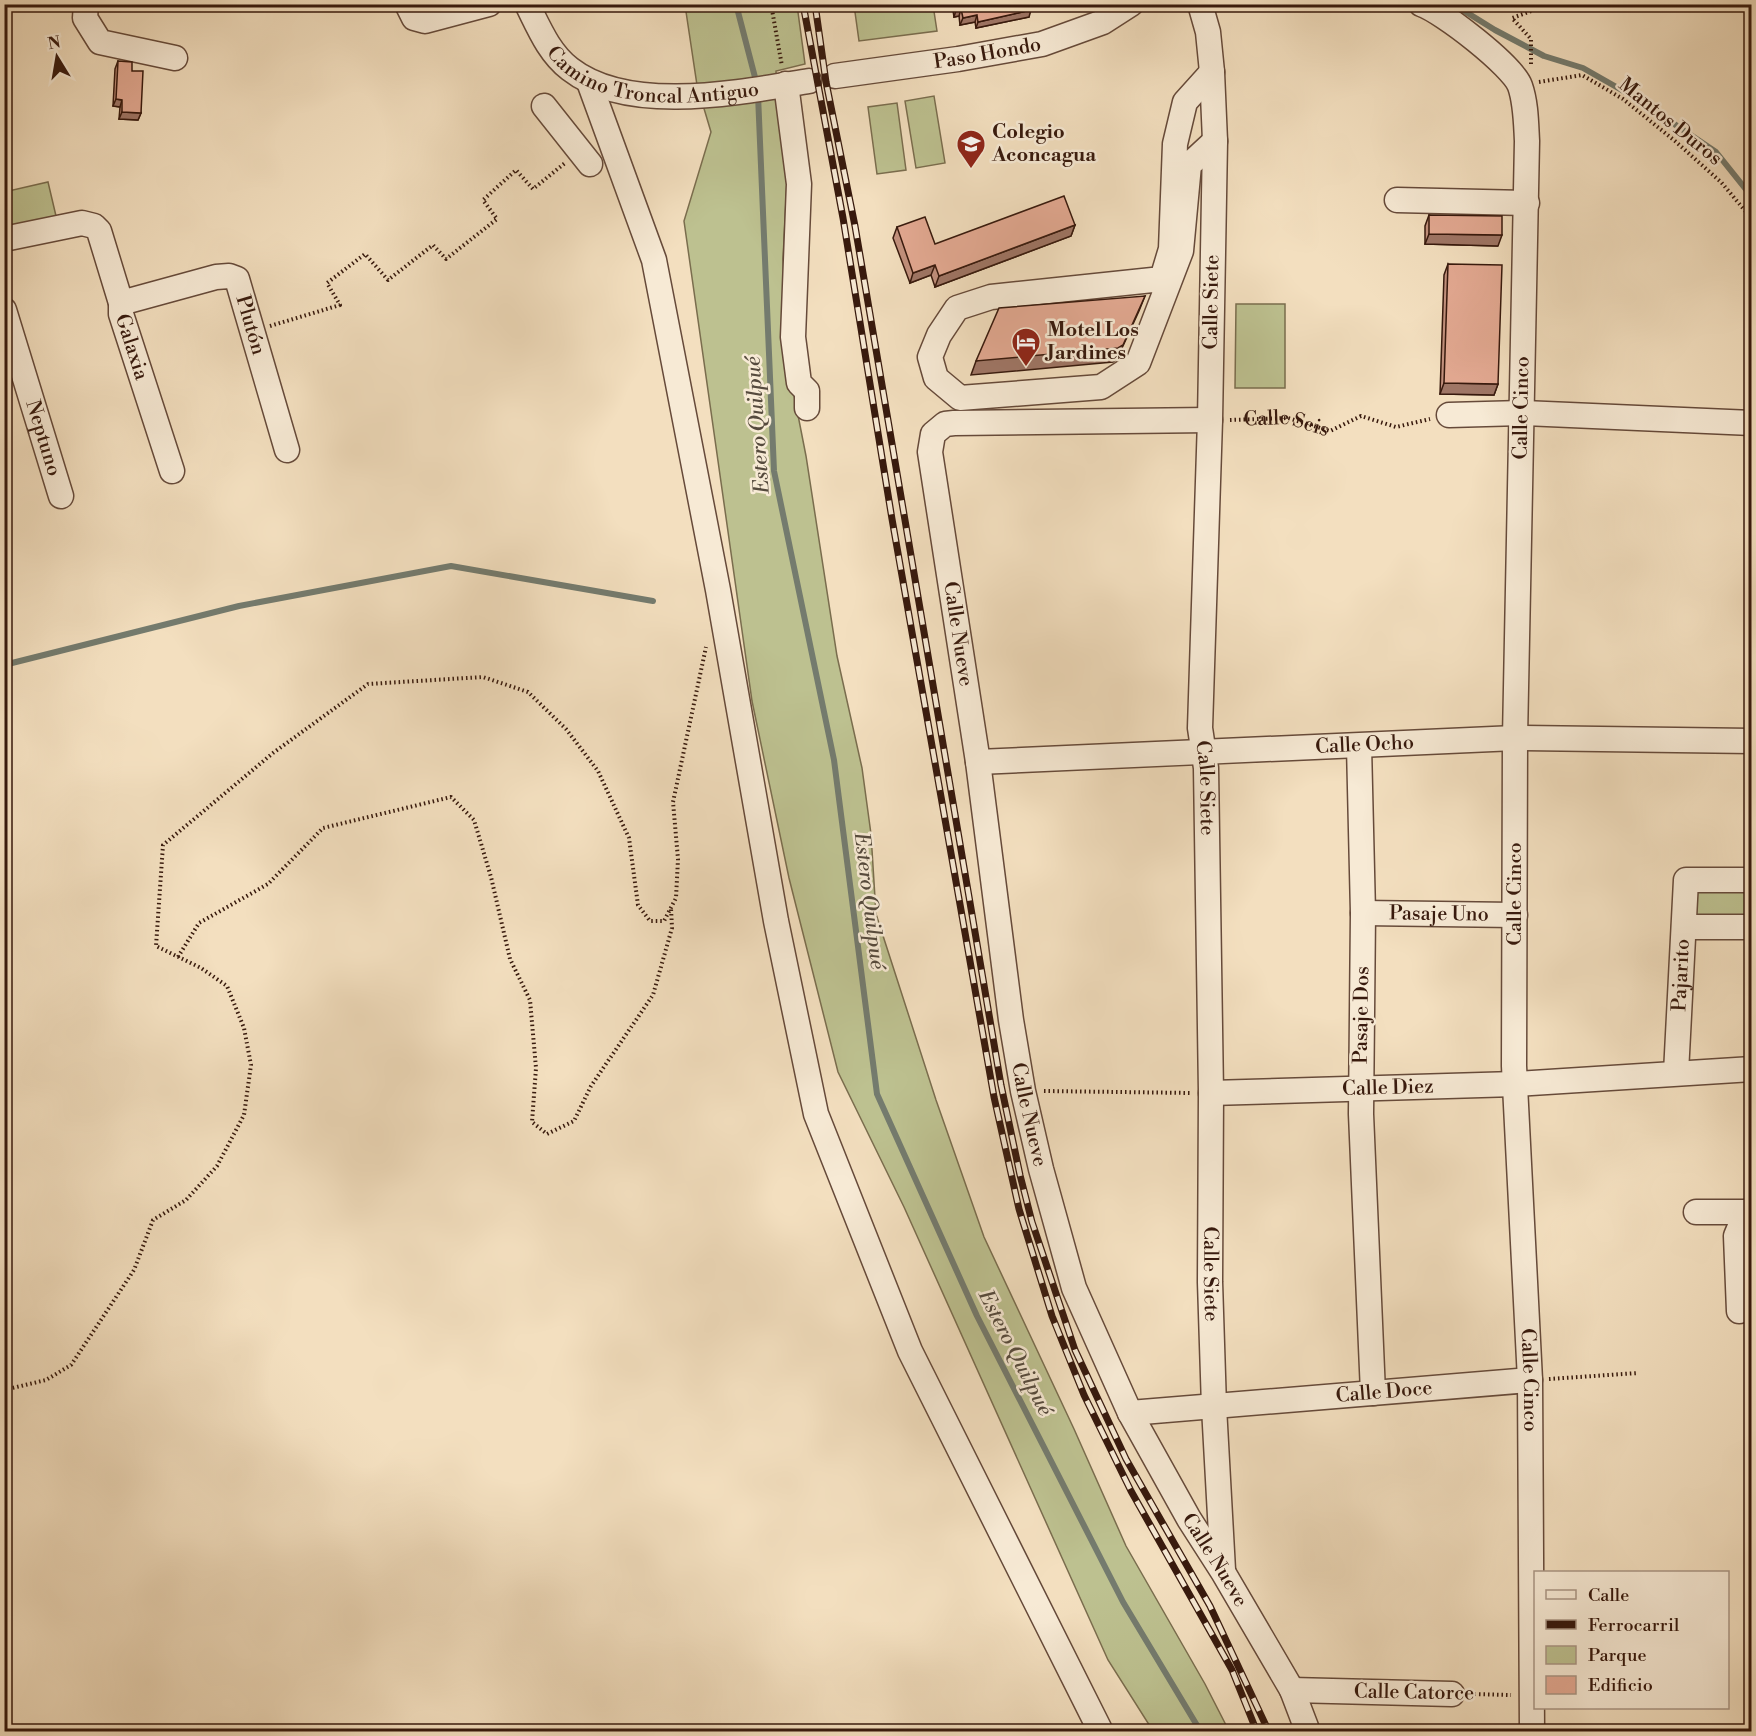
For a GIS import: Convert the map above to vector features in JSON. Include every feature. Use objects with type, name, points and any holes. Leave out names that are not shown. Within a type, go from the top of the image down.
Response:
[{"type":"street","points":[[86,4],[85,18],[100,42],[175,58]]},
{"type":"street","points":[[407,4],[414,18],[425,21],[489,4]]},
{"type":"street","name":"Camino Troncal Antiguo","points":[[527,4],[551,49],[569,68],[589,82],[652,96],[685,97],[797,82]]},
{"type":"street","name":"Paso Hondo","points":[[835,76],[958,59],[1042,44],[1103,22],[1131,4]]},
{"type":"street","name":"Calle Siete","points":[[1200,4],[1208,32],[1215,141],[1210,420],[1200,728],[1206,768],[1211,1093],[1210,1282],[1223,1572]]},
{"type":"street","points":[[1421,4],[1447,19],[1525,79]]},
{"type":"street","points":[[1212,72],[1185,102],[1177,134],[1170,249],[1162,279],[991,297],[957,309],[939,335],[930,357],[936,378],[960,398],[1101,387],[1138,363],[1181,251],[1189,165],[1215,141]]},
{"type":"street","name":"Calle Cinco","points":[[1525,79],[1527,203],[1515,738],[1515,1084],[1530,1380],[1532,1731]]},
{"type":"street","points":[[589,82],[654,260],[718,590],[776,921],[816,1114],[910,1351],[1101,1731]]},
{"type":"street","points":[[797,82],[799,184],[793,337],[799,383],[807,391],[807,408]]},
{"type":"street","points":[[544,106],[579,150],[601,112]]},
{"type":"street","points":[[1396,200],[1527,203]]},
{"type":"street","name":"Galaxia","points":[[4,239],[82,223],[94,226],[102,236],[122,303],[121,314],[172,471]]},
{"type":"street","name":"Plutón","points":[[122,303],[216,277],[229,276],[237,279],[287,450]]},
{"type":"street","name":"Neptuno","points":[[4,310],[61,496]]},
{"type":"street","points":[[1449,415],[1522,412],[1752,423]]},
{"type":"street","name":"Calle Nueve","points":[[1210,420],[945,424],[933,434],[930,441],[930,452],[978,762],[1011,1020],[1023,1091],[1041,1169],[1074,1288],[1130,1413],[1189,1519],[1292,1690],[1308,1731]]},
{"type":"street","name":"Calle Ocho","points":[[978,762],[1204,750],[1359,746],[1515,738],[1752,741]]},
{"type":"street","name":"Pasaje Dos","points":[[1359,746],[1362,914],[1361,1088],[1373,1393]]},
{"type":"street","name":"Pajarito","points":[[1676,1073],[1686,879],[1752,880]]},
{"type":"street","name":"Pasaje Uno","points":[[1362,914],[1515,915]]},
{"type":"street","points":[[1684,927],[1752,927]]},
{"type":"street","name":"Calle Diez","points":[[1211,1093],[1515,1084],[1752,1070]]},
{"type":"street","points":[[1696,1212],[1749,1212],[1736,1236],[1739,1311]]},
{"type":"street","name":"Calle Doce","points":[[1130,1413],[1530,1380]]},
{"type":"street","name":"Calle Catorce","points":[[1292,1690],[1452,1694]]},
{"type":"path","points":[[771,4],[797,82]]},
{"type":"path","points":[[1525,79],[1532,45],[1531,39],[1512,18],[1540,8],[1537,4]]},
{"type":"path","name":"Mantos Duros","points":[[1525,79],[1582,75],[1623,99],[1721,182],[1752,219]]},
{"type":"path","points":[[252,331],[340,305],[327,284],[365,254],[388,280],[433,245],[446,259],[497,219],[483,200],[516,170],[533,189],[579,150]]},
{"type":"path","name":"Calle Seis","points":[[1210,420],[1288,418],[1330,431],[1361,416],[1396,427],[1449,415]]},
{"type":"path","points":[[4,1390],[46,1380],[71,1365],[134,1270],[153,1220],[186,1200],[217,1166],[244,1115],[251,1065],[244,1028],[227,986],[201,968],[156,946],[163,845],[273,753],[368,684],[483,677],[528,692],[566,729],[598,771],[629,838],[638,905],[650,921],[664,921],[676,898],[678,859],[673,802],[706,646]]},
{"type":"path","points":[[178,957],[199,923],[268,884],[323,828],[451,797],[474,820],[491,877],[510,959],[530,1000],[536,1068],[532,1122],[547,1134],[574,1121],[591,1086],[653,995],[672,928],[671,908]]},
{"type":"path","points":[[1023,1091],[1211,1093]]},
{"type":"path","points":[[1530,1380],[1638,1372]]},
{"type":"path","name":"Calle Catorce","points":[[1452,1694],[1532,1695]]},
{"type":"green space","points":[[685,5],[797,5],[805,64],[776,71],[778,113],[788,161],[783,259],[787,359],[806,456],[837,656],[862,768],[871,834],[876,914],[936,1100],[984,1237],[1126,1546],[1205,1684],[1229,1731],[1153,1731],[1108,1660],[904,1207],[838,1072],[789,878],[752,701],[684,221],[711,132],[697,85]]},
{"type":"green space","points":[[854,5],[933,5],[937,31],[859,41]]},
{"type":"green space","points":[[934,96],[945,163],[916,168],[905,101]]},
{"type":"green space","points":[[897,103],[906,170],[877,174],[868,107]]},
{"type":"green space","points":[[48,182],[56,216],[5,227],[4,192]]},
{"type":"green space","points":[[1236,304],[1285,304],[1285,388],[1235,388]]},
{"type":"green space","points":[[1688,885],[1751,885],[1751,924],[1688,925]]},
{"type":"building","points":[[955,4],[1030,4],[1031,10],[978,22],[977,15],[963,18],[961,9],[956,10]]},
{"type":"building","points":[[118,61],[132,62],[132,71],[143,71],[141,113],[122,112],[122,100],[116,99]]},
{"type":"building","points":[[1064,196],[1075,225],[939,276],[935,265],[913,273],[897,227],[925,217],[935,244]]},
{"type":"building","points":[[1429,215],[1502,216],[1502,235],[1429,234]]},
{"type":"building","points":[[1448,264],[1502,265],[1498,384],[1444,383]]},
{"type":"building","points":[[1145,296],[1123,345],[1118,348],[976,361],[999,308]]},
{"type":"waterway","name":"Estero Quilpué","points":[[736,4],[757,85]]},
{"type":"waterway","points":[[1453,4],[1544,56],[1583,68],[1634,97],[1716,152],[1752,197]]},
{"type":"waterway","name":"Estero Quilpué","points":[[758,95],[774,471],[834,760],[877,1094],[977,1316],[1123,1602],[1201,1732]]},
{"type":"waterway","points":[[4,665],[239,606],[451,566],[653,601]]},
{"type":"railway","points":[[803,4],[843,218],[892,519],[994,1097],[1019,1209],[1052,1316],[1084,1395],[1131,1491],[1232,1670],[1257,1732]]},
{"type":"railway","points":[[815,4],[826,82],[855,226],[1001,1085],[1032,1222],[1075,1350],[1126,1459],[1210,1606],[1269,1732]]},
{"type":"place","name":"Colegio Aconcagua","points":[[971,170]]},
{"type":"place","name":"Motel Los Jardines","points":[[1026,368]]}]
